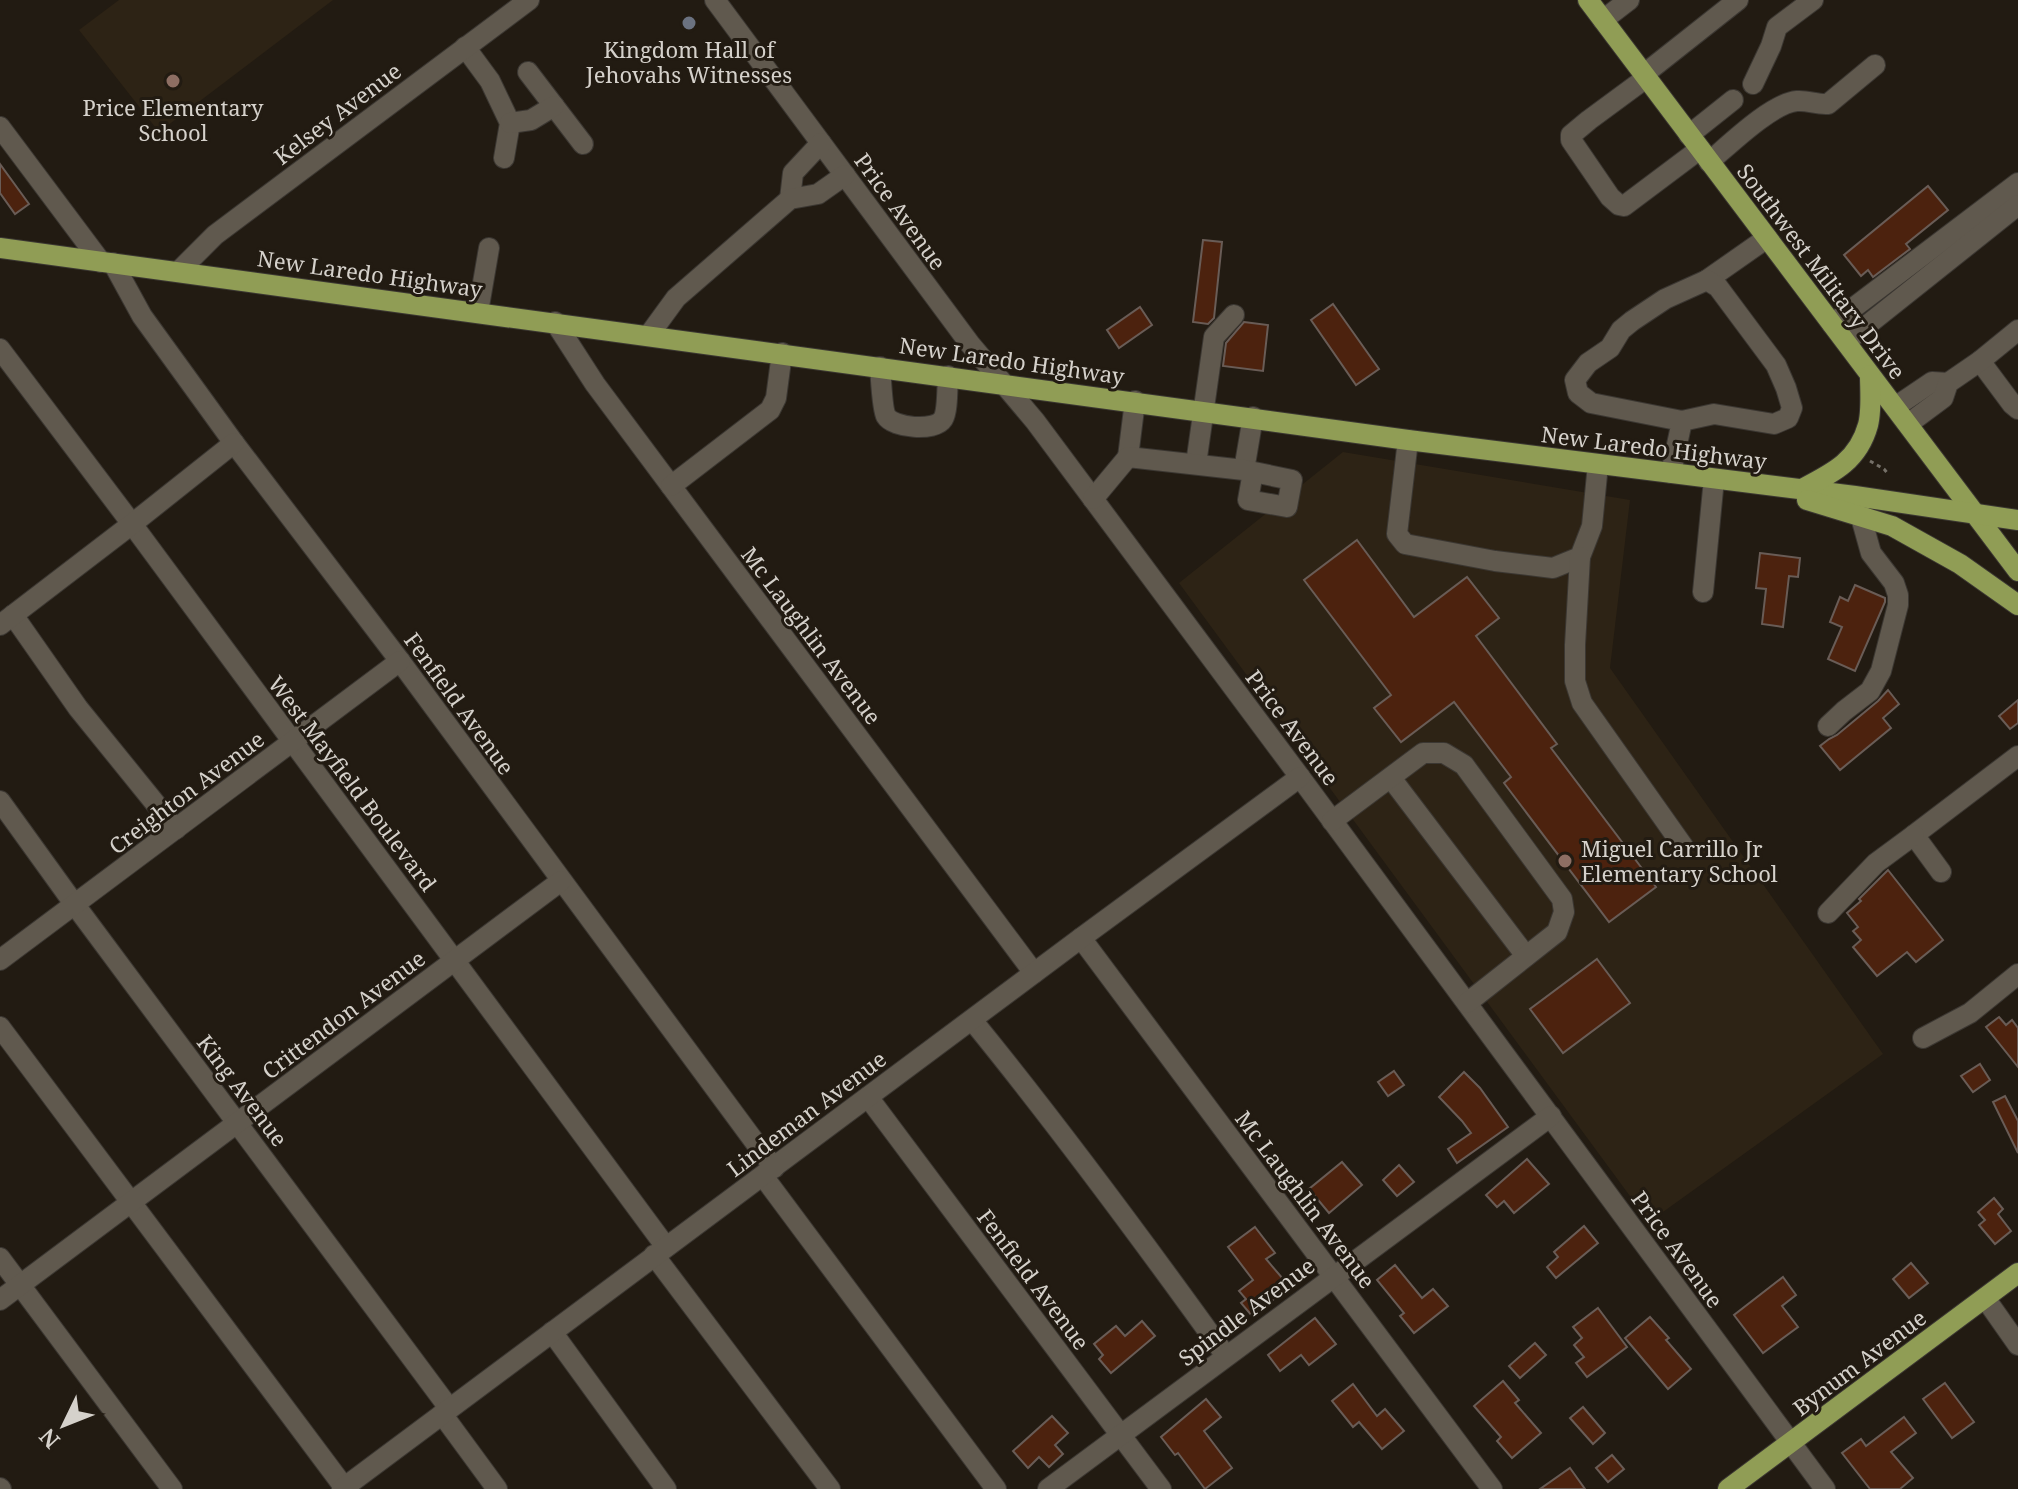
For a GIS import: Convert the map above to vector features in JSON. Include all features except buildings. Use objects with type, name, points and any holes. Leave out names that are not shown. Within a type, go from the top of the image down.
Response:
[{"type":"main road","name":"Southwest Military Drive","points":[[1588,0],[2018,571]]},
{"type":"main road","name":"New Laredo Highway","points":[[0,248],[2018,520]]},
{"type":"main road","points":[[1802,489],[1848,462],[1856,452],[1868,424],[1870,375]]},
{"type":"main road","points":[[1749,483],[1892,526],[1950,558],[2018,605]]},
{"type":"main road","name":"Bynum Avenue","points":[[1728,1489],[2018,1273]]},
{"type":"street","name":"Kelsey Avenue","points":[[179,271],[215,235],[529,0]]},
{"type":"street","name":"Price Avenue","points":[[715,0],[970,344],[1035,421],[1825,1489]]},
{"type":"street","points":[[1603,20],[1629,0]]},
{"type":"street","points":[[1738,0],[1571,135],[1571,140],[1610,197],[1619,205],[1624,206],[1699,148],[1747,129],[1782,106],[1805,100],[1818,105],[1828,104],[1875,65]]},
{"type":"street","points":[[1753,84],[1777,27],[1813,0]]},
{"type":"street","points":[[465,47],[490,81],[510,123],[504,158]]},
{"type":"street","points":[[528,72],[583,144]]},
{"type":"street","points":[[1699,148],[1733,100]]},
{"type":"street","points":[[510,123],[531,120],[554,106]]},
{"type":"street","name":"Fenfield Avenue","points":[[0,127],[107,263],[234,443],[400,661],[561,881],[996,1489]]},
{"type":"street","points":[[790,199],[793,173],[821,143]]},
{"type":"street","points":[[649,335],[676,298],[790,199],[818,194],[845,175]]},
{"type":"street","points":[[1832,324],[2018,183]]},
{"type":"street","points":[[1846,342],[2018,205]]},
{"type":"street","points":[[1707,280],[1718,287],[1776,365],[1792,408],[1788,418],[1774,424],[1714,414],[1682,421],[1591,403],[1578,393],[1575,380],[1588,363],[1610,348],[1621,330],[1665,299],[1707,280],[1767,238]]},
{"type":"street","points":[[478,312],[489,248]]},
{"type":"street","points":[[1196,464],[1214,337],[1234,315]]},
{"type":"street","name":"Mc Laughlin Avenue","points":[[555,322],[595,384],[1034,973]]},
{"type":"street","points":[[1908,424],[1943,398],[1948,383],[2018,330]]},
{"type":"street","name":"West Mayfield Boulevard","points":[[0,349],[454,960],[830,1489]]},
{"type":"street","points":[[671,486],[770,410],[776,398],[782,353]]},
{"type":"street","points":[[1980,361],[2018,409]]},
{"type":"street","points":[[880,367],[885,415],[904,426],[932,427],[944,418],[948,376]]},
{"type":"street","points":[[1895,407],[1932,382],[1948,383]]},
{"type":"street","points":[[1093,499],[1128,457],[1135,401]]},
{"type":"street","points":[[1128,457],[1248,471],[1253,417]]},
{"type":"street","points":[[1671,473],[1682,421]]},
{"type":"street","points":[[1408,440],[1397,534],[1405,544],[1553,568],[1580,557]]},
{"type":"street","points":[[176,829],[6,620],[234,443]]},
{"type":"street","points":[[1598,464],[1592,526],[1580,557],[1575,681],[1582,703],[1683,846]]},
{"type":"street","points":[[1703,592],[1714,479]]},
{"type":"street","points":[[1828,726],[1870,691],[1881,671],[1898,605],[1894,583],[1871,553],[1855,496]]},
{"type":"street","name":"Creighton Avenue","points":[[0,960],[400,661]]},
{"type":"street","points":[[1332,821],[1423,753],[1444,753],[1464,765],[1562,899],[1564,912],[1557,932],[1467,1003]]},
{"type":"street","points":[[1828,913],[1876,863],[2018,756]]},
{"type":"street","name":"Lindeman Avenue","points":[[343,1488],[1300,777]]},
{"type":"street","points":[[1391,778],[1526,956]]},
{"type":"street","name":"King Avenue","points":[[0,801],[238,1123],[445,1411],[497,1489]]},
{"type":"street","points":[[1914,835],[1941,872]]},
{"type":"street","name":"Crittendon Avenue","points":[[0,1300],[561,881]]},
{"type":"street","name":"Mc Laughlin Avenue","points":[[1081,938],[1492,1489]]},
{"type":"street","points":[[1923,1038],[1970,1013],[2018,974]]},
{"type":"street","points":[[972,1020],[1021,1080],[1226,1356]]},
{"type":"street","points":[[0,1027],[343,1488]]},
{"type":"street","name":"Fenfield Avenue","points":[[868,1097],[1161,1489]]},
{"type":"street","name":"Spindle Avenue","points":[[1048,1489],[1551,1116]]},
{"type":"street","points":[[0,1258],[172,1489]]},
{"type":"street","points":[[1985,1298],[2018,1345]]},
{"type":"street","points":[[552,1332],[666,1489]]},
{"type":"path","points":[[1869,460],[1889,475]]},
{"type":"path","points":[[1884,469],[1891,468]]},
{"type":"shaded area","name":"Price Elementary School","points":[[119,0],[333,0],[159,132],[79,30]]},
{"type":"shaded area","name":"Miguel Carrillo Jr Elementary School","points":[[1343,452],[1630,500],[1610,668],[1883,1054],[1649,1222],[1179,583]]},
{"type":"place","name":"Kingdom Hall of Jehovahs Witnesses","points":[[689,23]]},
{"type":"place","name":"Price Elementary School","points":[[173,81]]},
{"type":"place","name":"Miguel Carrillo Jr Elementary School","points":[[1565,861]]}]
